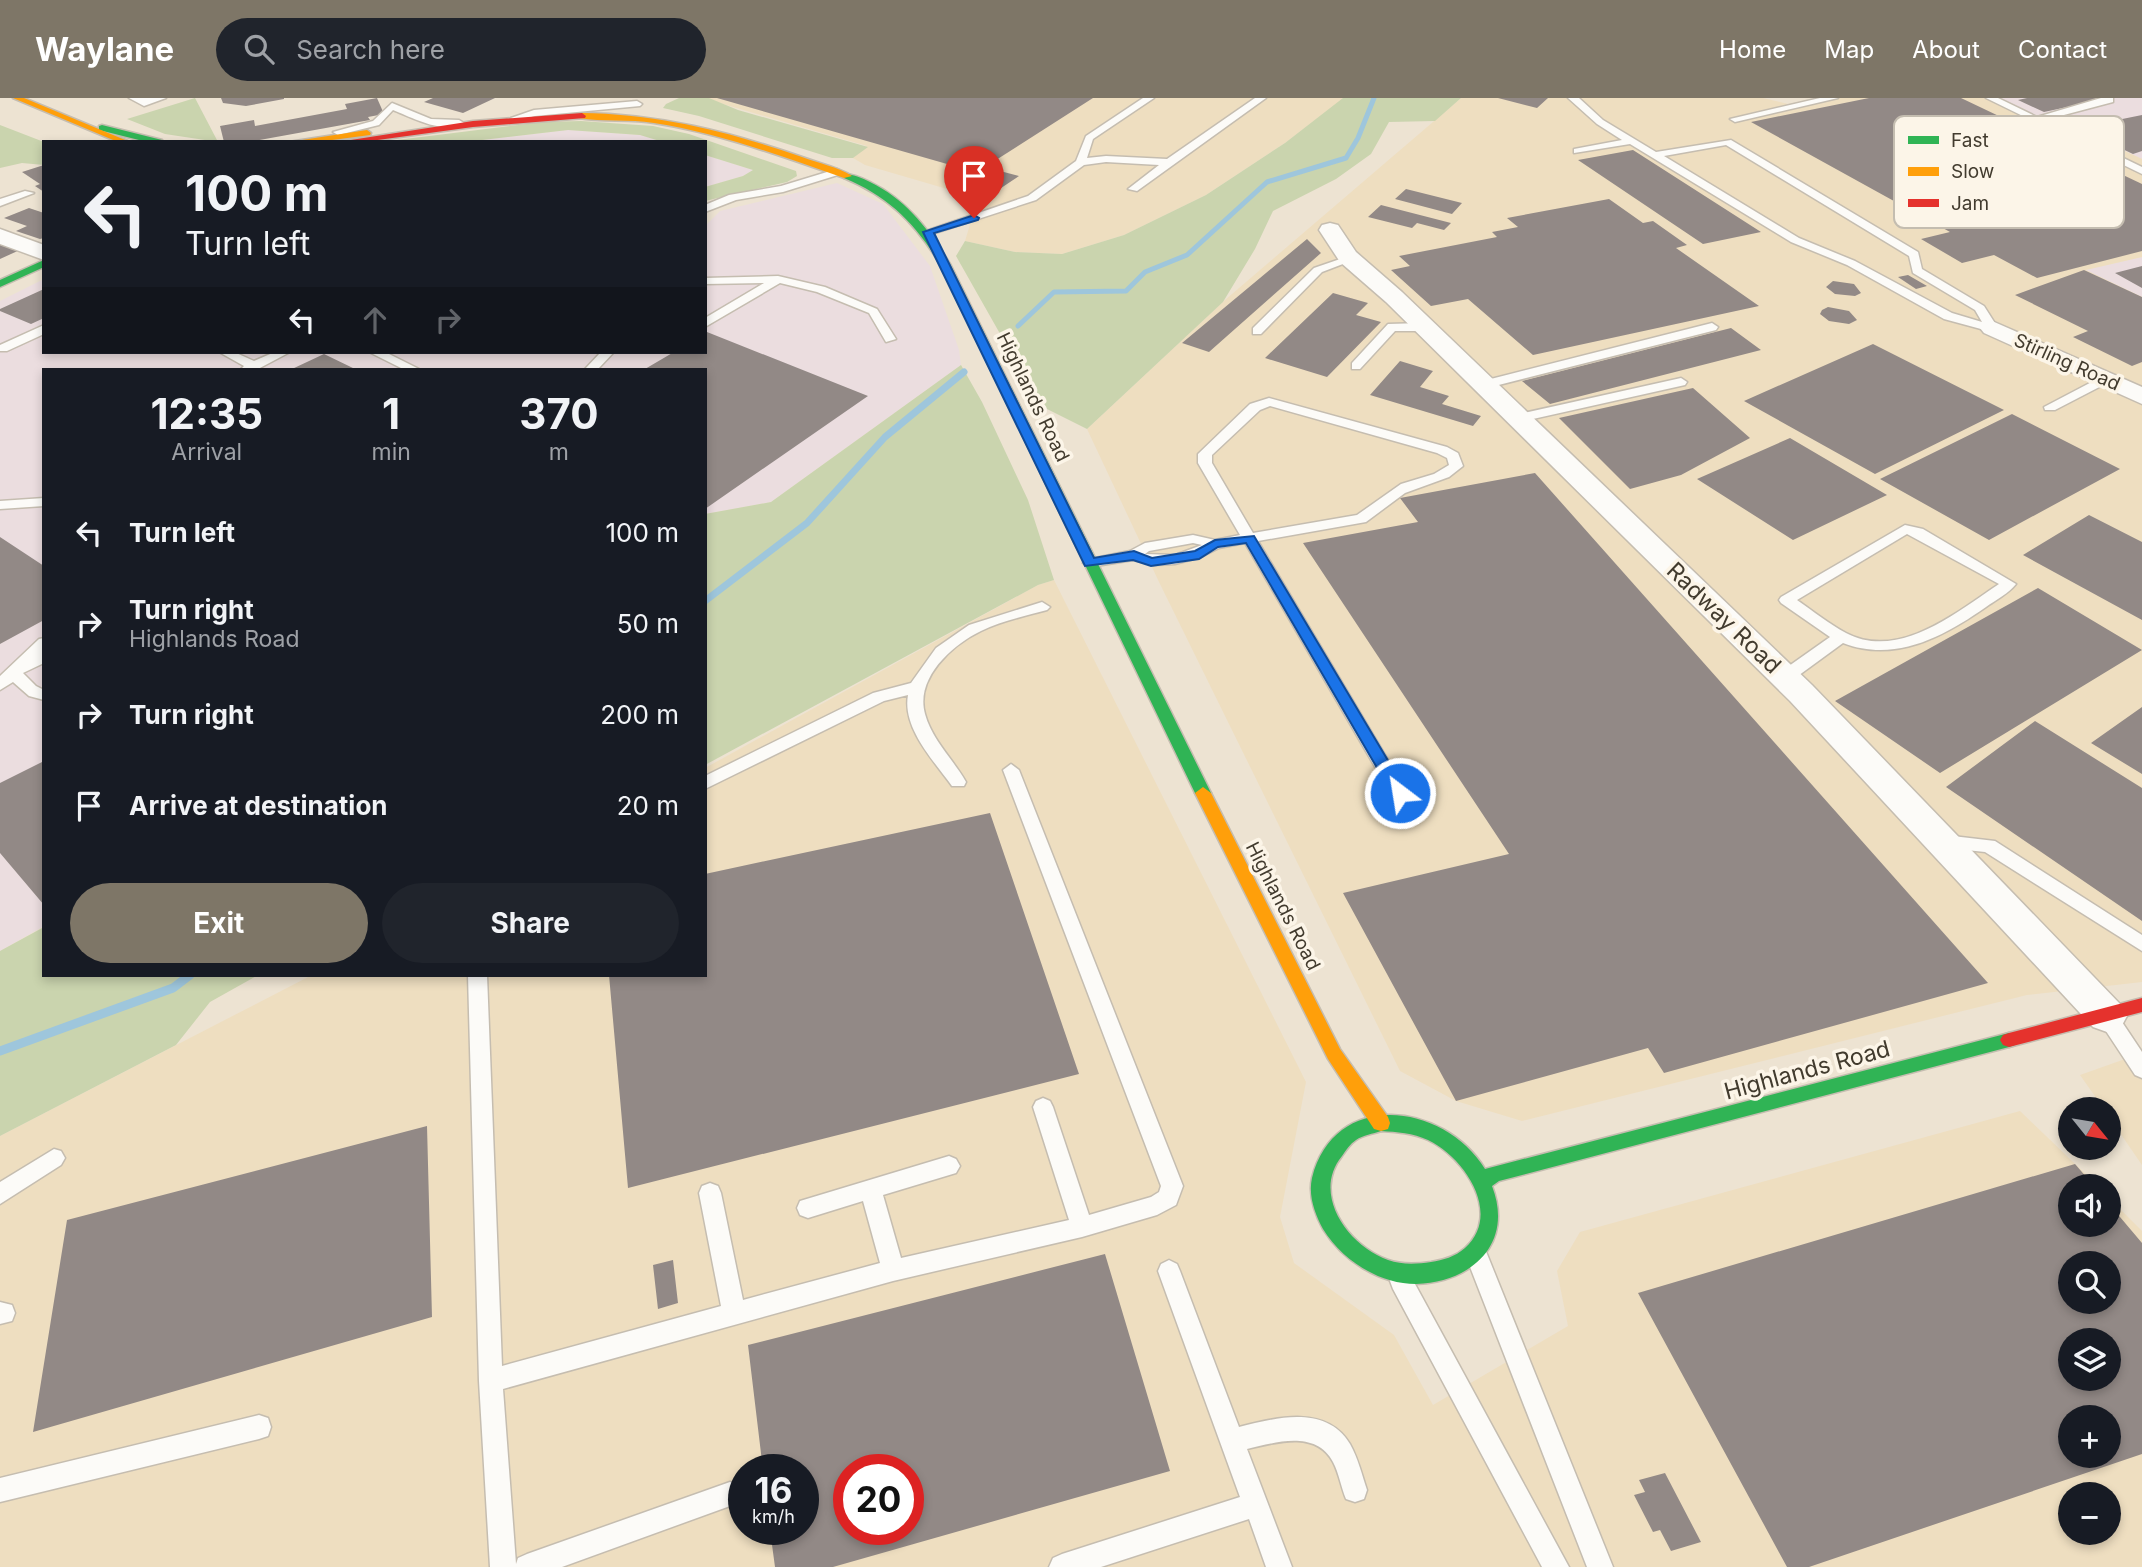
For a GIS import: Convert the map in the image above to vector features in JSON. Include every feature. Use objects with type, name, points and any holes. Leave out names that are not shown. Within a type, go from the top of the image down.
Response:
[{"type":"street","points":[[17,98],[121,140]]},
{"type":"street","name":"Highlands Road","points":[[313,140],[563,116],[634,106],[665,120],[767,148],[871,185],[912,212],[928,232],[1334,1054],[1381,1123]]},
{"type":"street","points":[[76,122],[151,140]]},
{"type":"street","name":"Highlands Road","points":[[351,140],[387,132]]},
{"type":"street","points":[[60,134],[79,140]]},
{"type":"street","name":"Radway Road","points":[[1330,230],[1350,259],[1394,297],[1784,677],[2108,1016]]},
{"type":"street","points":[[0,236],[42,252]]},
{"type":"street","points":[[0,284],[42,264]]},
{"type":"street","name":"Stirling Road","points":[[1992,328],[2142,396]]},
{"type":"street","name":"Highlands Road","points":[[1484,1181],[1494,1174],[2142,1005]]},
{"type":"street","points":[[1381,1123],[1411,1124],[1441,1136],[1466,1156],[1484,1181],[1490,1220],[1476,1254],[1442,1275],[1399,1276],[1360,1260],[1331,1230],[1319,1194],[1325,1160],[1347,1135],[1381,1123]]},
{"type":"lane","points":[[134,98],[144,103],[160,98]]},
{"type":"lane","points":[[1082,163],[1089,138],[1149,98]]},
{"type":"lane","points":[[1133,189],[1261,98]]},
{"type":"lane","points":[[1573,98],[1600,122],[1795,240],[1851,263],[1948,316],[1992,328]]},
{"type":"lane","points":[[1735,119],[1833,98]]},
{"type":"lane","points":[[2051,116],[2110,100],[2106,98]]},
{"type":"lane","points":[[1996,99],[2028,116]]},
{"type":"lane","points":[[390,102],[429,122],[476,124]]},
{"type":"lane","points":[[390,102],[404,131]]},
{"type":"lane","points":[[303,140],[376,123],[390,102]]},
{"type":"lane","points":[[1577,151],[1631,141]]},
{"type":"lane","points":[[1654,155],[1728,142],[1914,254],[1917,271],[1980,308],[1992,328]]},
{"type":"lane","points":[[928,232],[1032,198],[1082,163],[1106,159],[1168,162]]},
{"type":"lane","points":[[2124,162],[2142,171]]},
{"type":"lane","points":[[707,208],[733,197],[783,190],[836,172]]},
{"type":"lane","points":[[0,203],[29,193]]},
{"type":"lane","points":[[1257,331],[1318,270],[1350,259]]},
{"type":"lane","points":[[707,281],[778,279],[821,289],[873,311],[890,339]]},
{"type":"lane","points":[[707,322],[778,279]]},
{"type":"lane","points":[[707,293],[732,291],[749,297]]},
{"type":"lane","points":[[1356,366],[1392,327],[1423,327]]},
{"type":"lane","points":[[1483,384],[1712,327]]},
{"type":"lane","points":[[3,348],[42,330]]},
{"type":"lane","points":[[228,354],[250,368],[280,354]]},
{"type":"lane","points":[[379,354],[411,368]]},
{"type":"lane","points":[[593,368],[606,354]]},
{"type":"lane","points":[[2050,407],[2105,379]]},
{"type":"lane","points":[[1519,418],[1681,382]]},
{"type":"lane","points":[[1090,563],[1134,555],[1151,562],[1199,555],[1215,544],[1250,539],[1361,519],[1376,512],[1403,488],[1446,475],[1456,466],[1453,456],[1442,450],[1269,402],[1255,407],[1205,454],[1205,463],[1250,539],[1413,817]]},
{"type":"lane","points":[[0,505],[42,502]]},
{"type":"lane","points":[[1905,529],[1918,533],[2009,584],[1928,636],[1903,643],[1867,646],[1841,637],[1786,600],[1905,529]]},
{"type":"lane","points":[[958,782],[925,735],[915,709],[917,687],[927,669],[945,649],[974,628],[1042,607]]},
{"type":"lane","points":[[1784,677],[1841,637]]},
{"type":"lane","points":[[0,685],[42,645]]},
{"type":"lane","points":[[13,671],[42,658]]},
{"type":"lane","points":[[13,671],[27,687],[37,695],[42,695]]},
{"type":"lane","points":[[707,782],[879,697],[917,687]]},
{"type":"lane","points":[[491,1381],[893,1270],[1082,1227],[1157,1205],[1168,1198],[1172,1186],[1011,770]]},
{"type":"lane","points":[[1941,842],[1989,846],[2142,944]]},
{"type":"lane","points":[[477,977],[491,1381],[503,1567]]},
{"type":"lane","points":[[2108,1016],[2142,1069]]},
{"type":"lane","points":[[1043,1107],[1082,1227]]},
{"type":"lane","points":[[0,1194],[54,1158]]},
{"type":"lane","points":[[808,1208],[949,1166]]},
{"type":"lane","points":[[870,1189],[893,1270]]},
{"type":"lane","points":[[710,1193],[734,1314]]},
{"type":"lane","points":[[1476,1254],[1600,1567]]},
{"type":"lane","points":[[1169,1271],[1279,1567]]},
{"type":"lane","points":[[1399,1276],[1556,1567]]},
{"type":"lane","points":[[0,1490],[259,1427]]},
{"type":"lane","points":[[1230,1441],[1304,1427],[1325,1434],[1339,1449],[1355,1490]]},
{"type":"lane","points":[[527,1567],[728,1495]]},
{"type":"lane","points":[[1062,1567],[1256,1504]]},
{"type":"shaded area","points":[[1461,98],[1763,98],[1788,104],[1817,98],[1986,98],[2023,116],[1894,116],[1894,228],[2124,228],[2124,150],[2142,159],[2142,257],[2086,270],[2142,297],[2142,982],[2027,995],[1522,1121],[1456,1101],[1400,1071],[1159,582],[1087,429],[1225,300]]},
{"type":"shaded area","points":[[1986,98],[2142,98],[2142,159],[2124,150],[2124,116],[2024,116]]},
{"type":"shaded area","points":[[706,99],[1343,99],[1285,143],[1206,195],[1124,235],[1062,254],[1015,252],[965,241],[978,198],[865,165],[853,158],[867,146]]},
{"type":"shaded area","points":[[568,130],[640,135],[656,140],[482,140]]},
{"type":"shaded area","points":[[707,156],[753,170],[743,176],[707,186]]},
{"type":"shaded area","points":[[837,183],[883,204],[930,266],[959,350],[961,365],[771,502],[707,514],[707,368],[42,368],[42,927],[0,951],[0,301],[42,280],[42,354],[707,354],[707,224],[720,211]]},
{"type":"shaded area","points":[[2142,257],[2142,297],[2084,270]]},
{"type":"shaded area","points":[[1054,580],[1306,1082],[1280,1217],[1294,1263],[1394,1335],[1433,1405],[1568,1326],[1557,1271],[1580,1232],[2020,1111],[2058,1148],[2058,1160],[2071,1160],[2086,1174],[2058,1174],[2058,1237],[2121,1237],[2121,1210],[2142,1231],[2142,1567],[0,1567],[0,1136],[308,977],[707,977],[707,767],[1038,585]]},
{"type":"shaded area","points":[[2142,1053],[2142,1165],[2121,1134],[2121,1097],[2096,1097],[2080,1075]]},
{"type":"green space","points":[[195,98],[217,140],[165,134],[127,119]]},
{"type":"green space","points":[[679,98],[709,98],[738,110],[868,147],[853,158],[832,158],[699,116],[663,108]]},
{"type":"green space","points":[[1343,98],[1461,98],[1435,121],[1389,122],[1371,154],[1336,179],[1273,211],[1255,249],[1223,302],[1087,429],[1041,406],[956,256],[965,241],[1015,252],[1062,254],[1124,235],[1206,195],[1285,143]]},
{"type":"green space","points":[[581,121],[653,126],[706,140],[656,140],[640,135],[568,130],[482,140],[397,140],[543,122]]},
{"type":"green space","points":[[0,125],[42,141],[42,165],[22,163],[0,168]]},
{"type":"green space","points":[[707,140],[796,171],[797,176],[787,182],[707,201],[707,186],[743,176],[753,170],[707,156]]},
{"type":"green space","points":[[961,365],[982,402],[1028,500],[1054,580],[1038,585],[707,764],[707,514],[771,502]]},
{"type":"green space","points":[[42,928],[42,977],[254,977],[210,1002],[176,1045],[0,1136],[0,951]]},
{"type":"building","points":[[221,98],[284,99],[246,106],[223,103]]},
{"type":"building","points":[[377,98],[384,114],[368,117],[370,120],[259,140],[224,140],[220,126],[254,120],[255,126],[347,109],[345,104]]},
{"type":"building","points":[[433,98],[495,98],[463,113],[424,102]]},
{"type":"building","points":[[717,98],[1093,98],[985,167],[1019,176],[995,192],[945,178],[961,168]]},
{"type":"building","points":[[1498,98],[1548,98],[1537,108]]},
{"type":"building","points":[[1869,98],[1961,98],[1999,116],[1894,116],[1894,201],[1751,122]]},
{"type":"building","points":[[2018,100],[2100,100],[2044,112]]},
{"type":"building","points":[[2142,115],[2142,151],[2133,154],[2124,150],[2124,119]]},
{"type":"building","points":[[1633,150],[1761,232],[1703,244],[1578,160]]},
{"type":"building","points":[[42,166],[42,191],[35,186],[40,184],[22,172]]},
{"type":"building","points":[[2124,175],[2142,184],[2142,251],[2037,278],[1994,255],[1962,263],[1921,239],[1950,232],[1943,228],[2124,228]]},
{"type":"building","points":[[1406,189],[1462,203],[1452,214],[1395,199]]},
{"type":"building","points":[[1609,199],[1643,223],[1653,221],[1687,245],[1676,248],[1759,306],[1533,355],[1468,299],[1431,306],[1391,270],[1410,266],[1399,256],[1497,237],[1492,232],[1518,227],[1507,218]]},
{"type":"building","points":[[1381,205],[1451,223],[1444,230],[1417,223],[1412,228],[1368,217]]},
{"type":"building","points":[[29,208],[42,212],[42,238],[16,231],[27,226],[4,218]]},
{"type":"building","points":[[1307,239],[1321,253],[1209,352],[1182,343]]},
{"type":"building","points":[[0,243],[22,249],[0,259]]},
{"type":"building","points":[[2142,266],[2142,288],[2115,273]]},
{"type":"building","points":[[2084,270],[2142,297],[2142,362],[2132,366],[2073,337],[2088,331],[2015,295]]},
{"type":"building","points":[[1908,275],[1927,286],[1916,289],[1898,277]]},
{"type":"building","points":[[1833,281],[1854,284],[1861,293],[1855,296],[1835,294],[1826,287]]},
{"type":"building","points":[[42,290],[42,319],[31,324],[0,309]]},
{"type":"building","points":[[1333,293],[1368,303],[1356,315],[1381,322],[1327,377],[1265,358]]},
{"type":"building","points":[[1828,307],[1849,311],[1857,320],[1849,324],[1829,321],[1820,314]]},
{"type":"building","points":[[1731,328],[1761,350],[1550,404],[1522,381]]},
{"type":"building","points":[[707,332],[868,396],[707,508],[707,368],[647,368],[671,354],[707,354]]},
{"type":"building","points":[[1873,344],[2004,410],[1875,474],[1744,401]]},
{"type":"building","points":[[324,354],[353,368],[294,368]]},
{"type":"building","points":[[1400,361],[1433,371],[1420,387],[1449,396],[1442,404],[1481,416],[1473,426],[1370,395]]},
{"type":"building","points":[[1693,388],[1750,438],[1681,475],[1630,489],[1559,418]]},
{"type":"building","points":[[2012,414],[2120,469],[1989,540],[1880,479]]},
{"type":"building","points":[[1790,438],[1887,495],[1793,540],[1697,479]]},
{"type":"building","points":[[1535,473],[1988,983],[1664,1073],[1648,1048],[1456,1101],[1343,893],[1509,854],[1303,543],[1418,522],[1400,498]]},
{"type":"building","points":[[2089,515],[2142,542],[2142,620],[2023,555]]},
{"type":"building","points":[[0,537],[42,565],[42,621],[0,644]]},
{"type":"building","points":[[2038,588],[2142,650],[1940,773],[1835,701]]},
{"type":"building","points":[[2142,707],[2142,774],[2091,743]]},
{"type":"building","points":[[2035,721],[2142,788],[2142,921],[1946,787]]},
{"type":"building","points":[[42,762],[42,903],[0,853],[0,783]]},
{"type":"building","points":[[990,813],[1079,1074],[628,1188],[609,977],[707,977],[707,874]]},
{"type":"building","points":[[427,1126],[432,1317],[33,1432],[67,1220]]},
{"type":"building","points":[[2075,1164],[2084,1174],[2058,1174],[2058,1237],[2121,1237],[2121,1218],[2142,1243],[2142,1454],[2121,1461],[2121,1405],[2058,1405],[2058,1468],[2101,1468],[1809,1567],[1787,1567],[1638,1293]]},
{"type":"building","points":[[1105,1254],[1170,1471],[924,1541],[924,1454],[833,1454],[833,1545],[910,1545],[833,1567],[775,1567],[772,1545],[819,1545],[819,1454],[761,1454],[748,1345]]},
{"type":"building","points":[[673,1260],[678,1303],[658,1309],[653,1265]]},
{"type":"building","points":[[1665,1473],[1701,1542],[1671,1551],[1660,1530],[1653,1532],[1634,1495],[1645,1492],[1639,1480]]},
{"type":"waterway","points":[[1018,326],[1054,292],[1126,291],[1145,272],[1187,255],[1267,182],[1346,158],[1358,138],[1374,98]]},
{"type":"waterway","points":[[707,599],[807,523],[885,437],[964,372]]},
{"type":"waterway","points":[[0,1051],[173,988],[187,977]]},
{"type":"traffic: fast","points":[[102,128],[151,140]]},
{"type":"traffic: fast","points":[[847,176],[880,191],[905,210],[926,234],[945,264],[1203,793]]},
{"type":"traffic: fast","points":[[0,284],[42,264]]},
{"type":"traffic: fast","points":[[1484,1181],[1494,1174],[2009,1040]]},
{"type":"traffic: fast","points":[[1381,1123],[1416,1127],[1432,1133],[1447,1141],[1471,1163],[1486,1195],[1490,1221],[1476,1251],[1465,1260],[1445,1269],[1415,1274],[1386,1269],[1360,1256],[1339,1237],[1325,1213],[1320,1187],[1326,1161],[1350,1133],[1381,1123]]},
{"type":"traffic: slow","points":[[17,98],[121,140]]},
{"type":"traffic: slow","points":[[582,116],[617,116],[684,125],[782,153],[847,176]]},
{"type":"traffic: slow","points":[[309,140],[367,133]]},
{"type":"traffic: slow","points":[[1203,793],[1334,1054],[1381,1123]]},
{"type":"traffic: jam","points":[[357,140],[473,124],[582,116]]},
{"type":"traffic: jam","points":[[2009,1040],[2142,1005]]},
{"type":"route","points":[[974,218],[928,232],[1090,563],[1134,555],[1151,562],[1175,559],[1199,555],[1215,544],[1250,539],[1400,793]]}]
